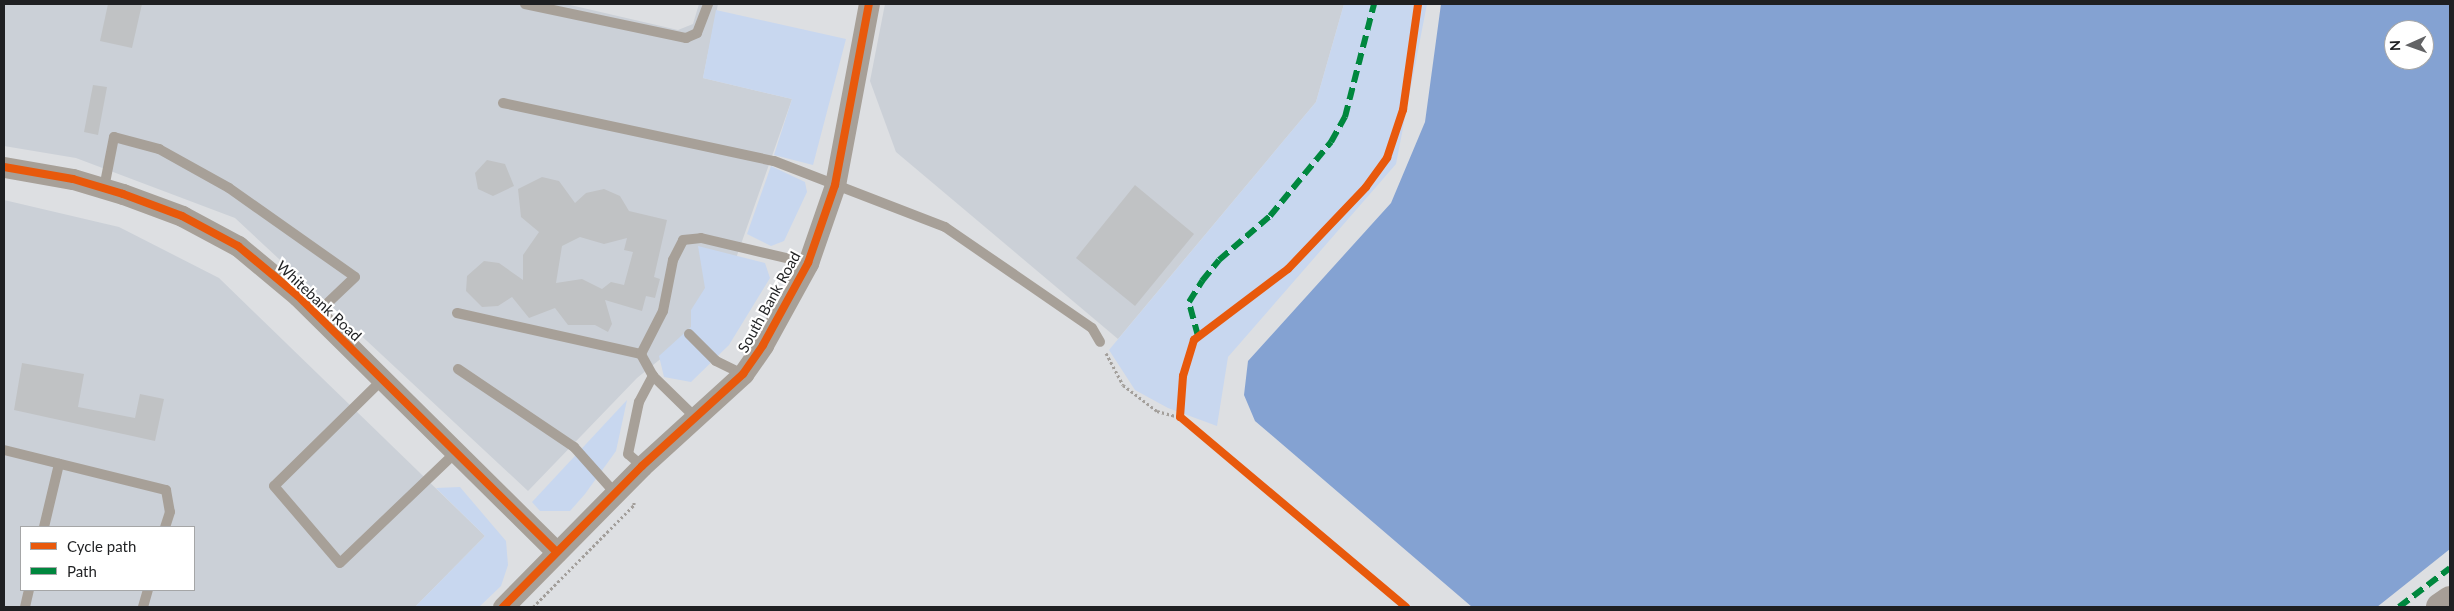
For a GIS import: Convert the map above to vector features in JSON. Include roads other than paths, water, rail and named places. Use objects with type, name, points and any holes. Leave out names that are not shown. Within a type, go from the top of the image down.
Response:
[{"type":"main road","points":[[2440,607],[2450,600]]},
{"type":"street","name":"South Bank Road","points":[[503,607],[642,466],[697,419],[743,374],[808,263],[835,184],[870,4]]},
{"type":"street","name":"Whitebank Road","points":[[4,167],[104,188],[182,216],[238,246],[315,315],[557,552]]},
{"type":"lane","points":[[525,4],[686,38],[697,33],[708,4]]},
{"type":"lane","points":[[503,102],[774,161],[945,227],[1092,328],[1100,342]]},
{"type":"lane","points":[[104,188],[114,137],[159,149],[229,188],[355,277],[315,315]]},
{"type":"lane","points":[[641,354],[663,311],[673,260],[683,240],[701,238],[808,263]]},
{"type":"lane","points":[[457,313],[641,354],[653,376],[697,419]]},
{"type":"lane","points":[[690,334],[716,361],[743,374]]},
{"type":"lane","points":[[458,369],[574,447],[615,493]]},
{"type":"lane","points":[[642,466],[628,454],[639,402],[653,376]]},
{"type":"lane","points":[[382,380],[274,486],[340,563],[455,452]]},
{"type":"lane","points":[[4,450],[166,490],[170,512],[165,526]]},
{"type":"lane","points":[[44,526],[59,464]]},
{"type":"lane","points":[[25,607],[29,591]]},
{"type":"lane","points":[[143,607],[148,591]]},
{"type":"water","points":[[1441,4],[2450,4],[2450,549],[2377,607],[1472,607],[1255,421],[1244,395],[1248,361],[1391,203],[1425,122]]}]
